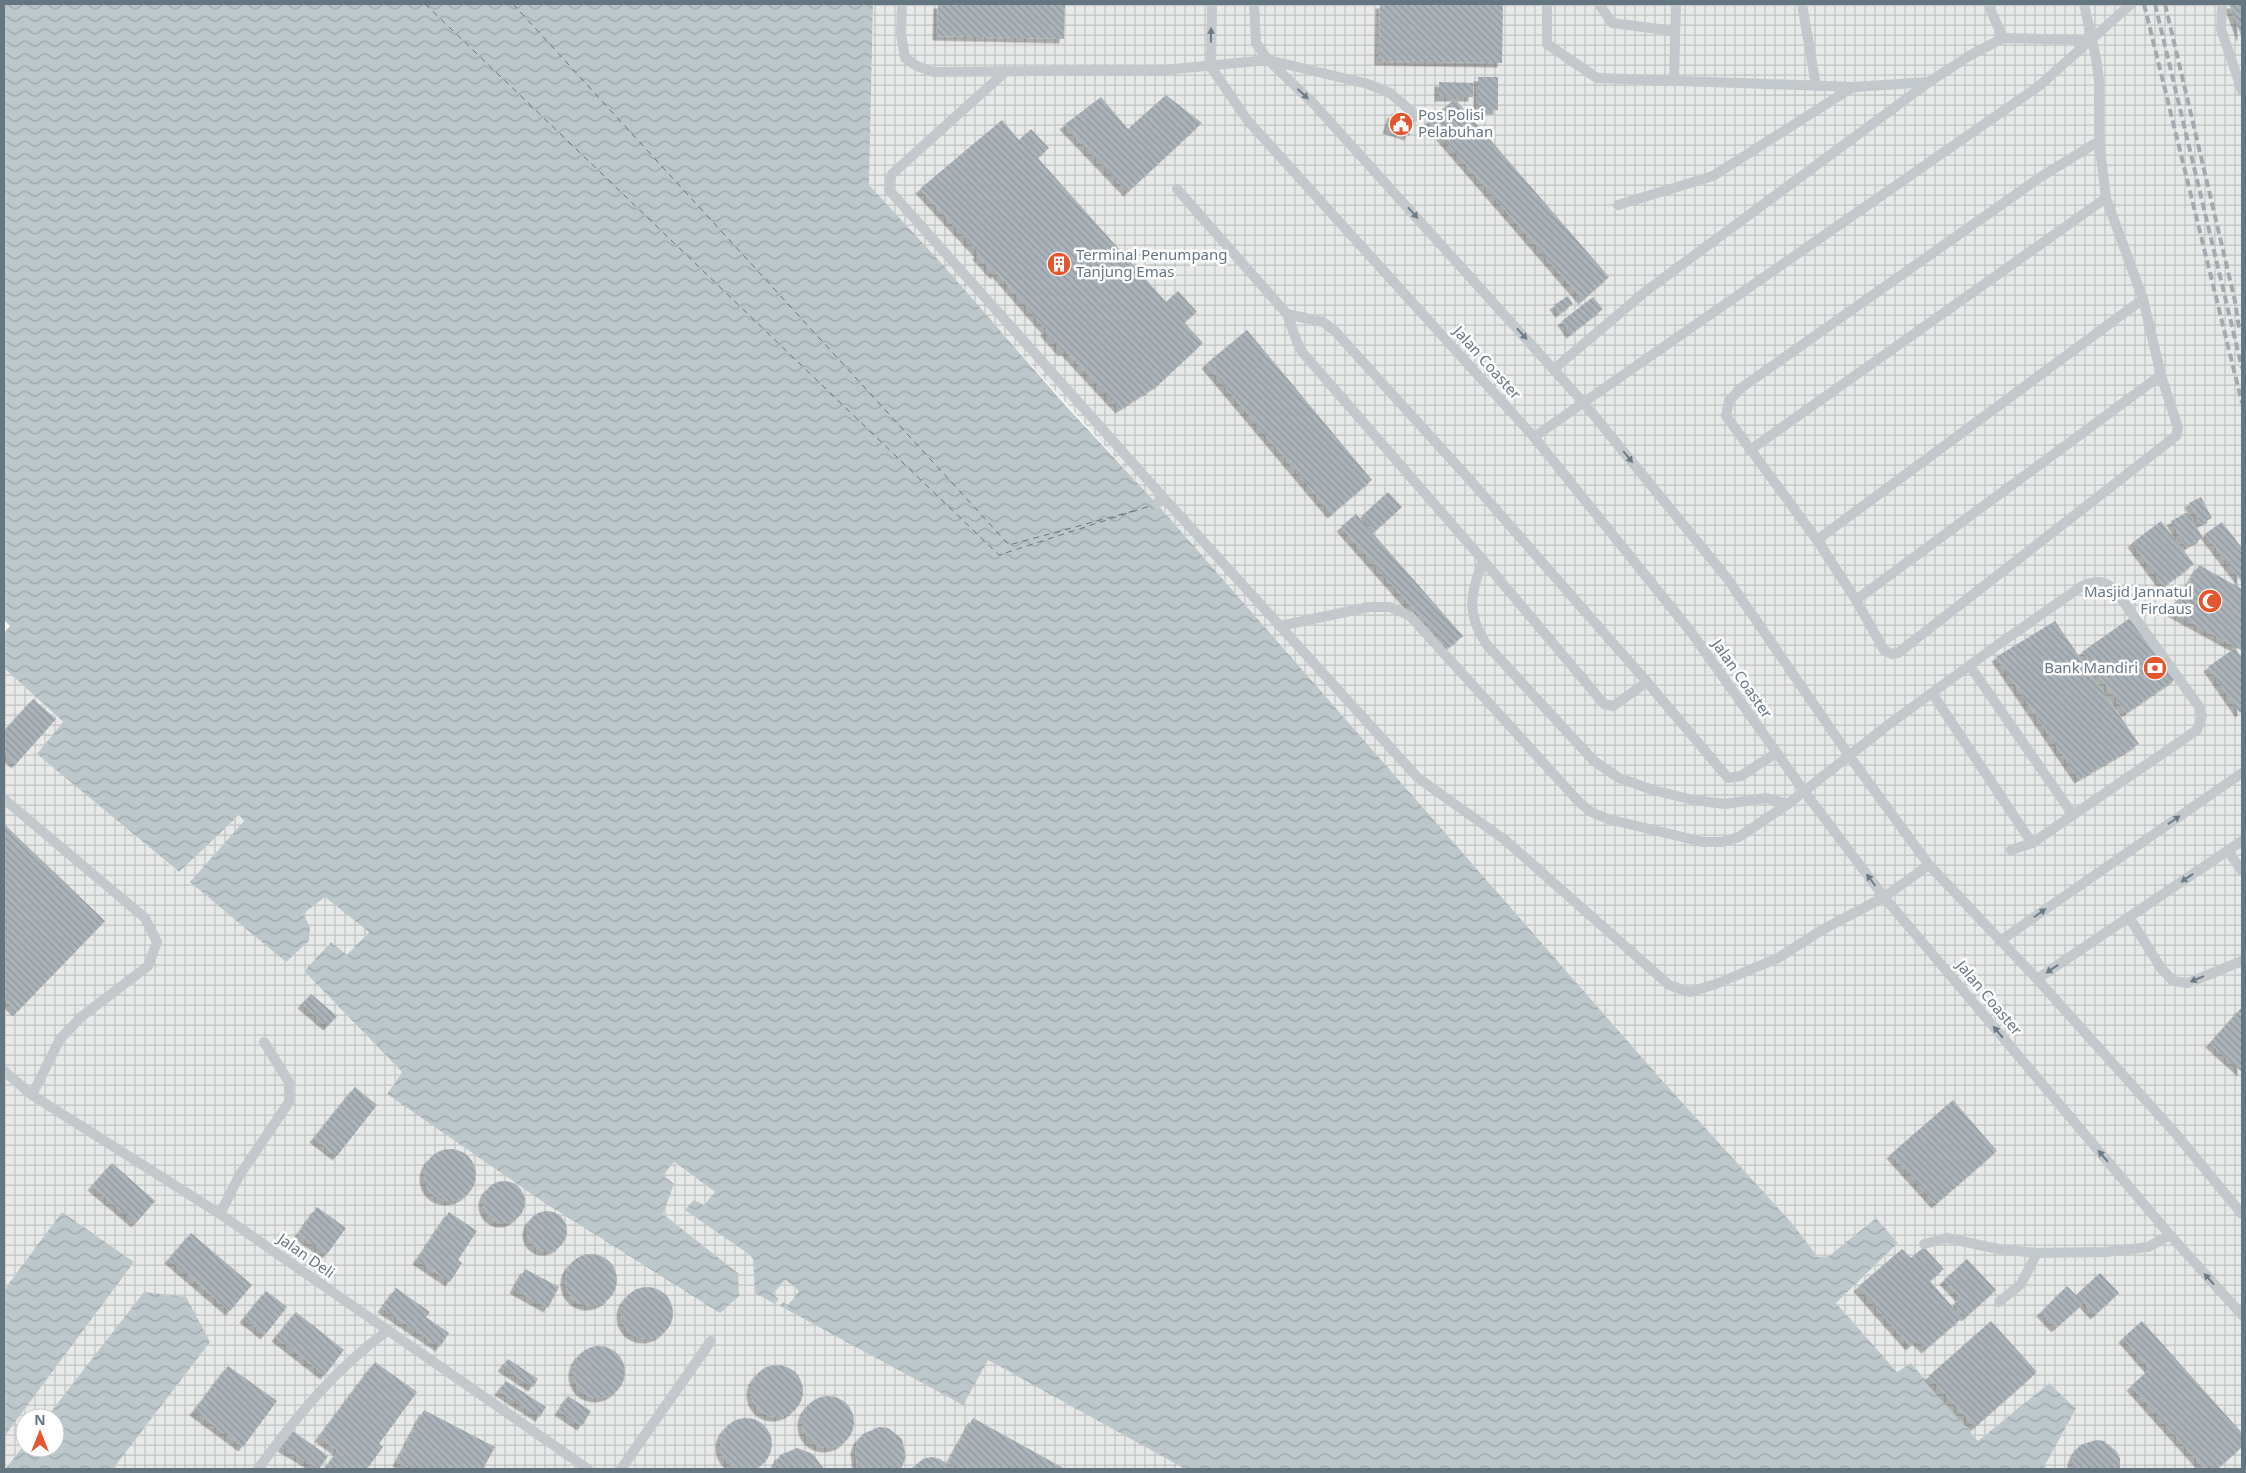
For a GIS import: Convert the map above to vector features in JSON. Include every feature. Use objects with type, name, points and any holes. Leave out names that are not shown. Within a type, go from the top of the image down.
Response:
[{"type":"lane","points":[[902,4],[901,34],[905,58],[917,66],[934,72],[1164,70],[1193,66],[1211,67],[1268,60],[1368,84],[1390,93],[1418,117]]},
{"type":"lane","points":[[1211,67],[1212,4]]},
{"type":"lane","points":[[1254,4],[1256,43],[1268,60],[1312,102],[1583,402],[1727,578],[1850,757],[1929,864],[2037,979],[2176,1134],[2242,1214]]},
{"type":"lane","points":[[1547,4],[1547,44],[1596,78],[1854,87],[1929,82]]},
{"type":"lane","points":[[1599,4],[1612,23],[1675,31]]},
{"type":"lane","points":[[1674,80],[1676,4]]},
{"type":"lane","points":[[1802,4],[1816,86]]},
{"type":"lane","points":[[1988,4],[2003,38]]},
{"type":"lane","points":[[2084,4],[2099,80],[2099,142],[2106,198],[2143,299],[2161,375],[2178,428],[2176,436],[1898,653],[1892,654],[1884,650],[1856,600],[1817,540],[1726,416],[1729,401],[1741,388],[2039,178],[2099,142]]},
{"type":"lane","points":[[1534,437],[2039,86],[2131,4]]},
{"type":"lane","points":[[2222,4],[2221,29],[2242,91]]},
{"type":"lane","points":[[1554,369],[1646,291],[1929,82],[1969,56],[2003,38],[2092,40]]},
{"type":"lane","name":"Jalan Coaster","points":[[1211,67],[1248,121],[1534,437],[1691,632],[1776,753],[1884,898],[2170,1235],[2242,1315]]},
{"type":"lane","points":[[1005,72],[892,174],[888,182],[888,190],[1160,501],[1280,626],[1418,778],[1505,840],[1669,985],[1690,992],[1716,984],[1778,958],[1822,930],[1884,898],[1929,864]]},
{"type":"lane","points":[[1618,205],[1713,176],[1854,87]]},
{"type":"lane","points":[[1177,189],[1287,314],[1296,342],[1303,353],[1483,560],[1604,704],[1613,706],[1647,682]]},
{"type":"lane","points":[[1750,450],[2106,198]]},
{"type":"lane","points":[[1817,540],[2143,299]]},
{"type":"lane","points":[[1287,314],[1323,322],[1335,331],[1470,480],[1647,682],[1728,778],[1741,776],[1776,753]]},
{"type":"lane","points":[[1856,600],[2161,375]]},
{"type":"lane","points":[[1483,560],[1472,594],[1472,611],[1476,627],[1488,645],[1594,761],[1619,778],[1653,790],[1693,800],[1725,804],[1766,798],[1788,804]]},
{"type":"lane","points":[[1280,626],[1369,607],[1390,607],[1410,616],[1579,802],[1591,812],[1608,819],[1703,842],[1722,842],[1739,837],[1788,804],[1850,757],[1888,725],[1932,693],[2082,586],[2100,580],[2116,590],[2200,708],[2202,716],[2197,730],[2032,843],[2011,850]]},
{"type":"lane","points":[[1970,666],[2073,816]]},
{"type":"lane","points":[[1932,693],[2032,843]]},
{"type":"lane","points":[[2000,941],[2242,773]]},
{"type":"lane","points":[[4,799],[145,918],[157,942],[148,966],[80,1017],[60,1039],[32,1095]]},
{"type":"lane","points":[[2037,979],[2242,841]]},
{"type":"lane","points":[[2228,851],[2242,871]]},
{"type":"lane","points":[[2129,917],[2161,968],[2173,981],[2188,983],[2242,961]]},
{"type":"lane","points":[[220,1214],[239,1176],[289,1102],[289,1082],[264,1042]]},
{"type":"lane","name":"Jalan Deli","points":[[4,1071],[32,1095],[220,1214],[588,1469]]},
{"type":"lane","points":[[1924,1244],[1947,1238],[1998,1249],[2037,1253],[2106,1252],[2148,1247],[2170,1235]]},
{"type":"lane","points":[[1999,1302],[2021,1284],[2037,1253]]},
{"type":"lane","points":[[258,1469],[293,1422],[328,1381],[355,1354],[387,1331]]},
{"type":"lane","points":[[621,1469],[712,1341]]},
{"type":"shaded area","points":[[873,4],[2242,4],[2242,1469],[2043,1469],[2076,1410],[2049,1383],[1978,1441],[1911,1363],[1897,1372],[1836,1303],[1898,1243],[1876,1218],[1829,1256],[1818,1257],[1791,1222],[1660,1078],[1157,504],[869,185]]},
{"type":"shaded area","points":[[4,668],[63,723],[38,754],[178,872],[239,815],[244,821],[286,962],[309,941],[310,927],[302,914],[325,896],[369,932],[347,956],[330,942],[304,971],[402,1072],[387,1093],[738,1273],[662,1213],[674,1184],[662,1175],[673,1162],[715,1192],[704,1205],[686,1210],[750,1255],[773,1294],[784,1280],[799,1291],[788,1305],[780,1306],[963,1404],[988,1359],[1185,1469],[113,1469],[210,1342],[145,1292],[54,1408],[26,1408],[134,1262],[62,1212],[4,1290]]},
{"type":"shaded area","points":[[15,1422],[15,1456],[4,1469],[4,1437]]},
{"type":"water","points":[[4,4],[873,4],[869,185],[942,264],[1066,406],[1157,504],[1660,1078],[1791,1222],[1818,1257],[1829,1256],[1876,1218],[1898,1243],[1836,1303],[1897,1372],[1911,1363],[1978,1441],[2049,1383],[2076,1409],[2043,1469],[1185,1469],[988,1360],[963,1405],[780,1306],[783,1302],[788,1305],[799,1291],[785,1280],[773,1294],[779,1299],[775,1304],[755,1293],[753,1259],[750,1255],[685,1210],[694,1200],[704,1205],[715,1192],[674,1162],[663,1175],[674,1184],[663,1214],[738,1273],[739,1296],[720,1313],[542,1201],[387,1094],[402,1072],[304,971],[331,942],[347,955],[369,932],[325,897],[303,914],[310,927],[309,941],[286,962],[190,882],[244,821],[239,815],[179,872],[37,754],[63,722],[4,668],[4,633],[10,626],[4,620]]},
{"type":"water","points":[[62,1212],[134,1262],[26,1408],[15,1408],[15,1422],[4,1437],[4,1290]]},
{"type":"water","points":[[144,1292],[186,1297],[210,1342],[113,1469],[5,1469],[15,1456],[65,1458],[65,1408],[54,1408]]},
{"type":"building","points":[[938,4],[1065,4],[1064,39],[937,36]]},
{"type":"building","points":[[1380,4],[1503,4],[1502,63],[1379,61]]},
{"type":"building","points":[[2229,4],[2242,4],[2242,38]]},
{"type":"building","points":[[1478,77],[1498,77],[1498,110],[1478,110]]},
{"type":"building","points":[[1439,82],[1473,83],[1473,97],[1439,97]]},
{"type":"building","points":[[1166,95],[1202,123],[1128,192],[1064,125],[1101,97],[1128,129]]},
{"type":"building","points":[[1455,99],[1609,277],[1583,300],[1428,121]]},
{"type":"building","name":"Pos Polisi Pelabuhan","points":[[1392,113],[1415,120],[1409,136],[1387,129]]},
{"type":"building","name":"Terminal Penumpang Tanjung Emas","points":[[1002,120],[1019,140],[1031,129],[1049,148],[1038,158],[1166,302],[1178,291],[1197,312],[1184,322],[1203,343],[1159,384],[1120,409],[1065,350],[1063,352],[1045,332],[1046,329],[997,273],[995,275],[977,255],[979,253],[920,189]]},
{"type":"building","points":[[1568,296],[1573,304],[1560,313],[1554,305]]},
{"type":"building","points":[[1593,297],[1603,309],[1571,334],[1562,321]]},
{"type":"building","points":[[1247,330],[1372,480],[1332,514],[1206,364]]},
{"type":"building","points":[[1388,492],[1402,507],[1375,531],[1362,516]]},
{"type":"building","points":[[2201,497],[2212,518],[2201,524],[2189,503]]},
{"type":"building","points":[[2188,512],[2203,538],[2186,547],[2171,521]]},
{"type":"building","points":[[1356,514],[1463,636],[1448,648],[1341,527]]},
{"type":"building","points":[[2161,521],[2194,564],[2164,586],[2132,543]]},
{"type":"building","points":[[2222,522],[2242,548],[2242,582],[2205,534]]},
{"type":"building","name":"Masjid Jannatul Firdaus","points":[[2199,565],[2242,589],[2241,650],[2172,612]]},
{"type":"building","points":[[2133,616],[2177,678],[2126,713],[2082,652]]},
{"type":"building","points":[[2055,621],[2139,744],[2079,779],[1996,657]]},
{"type":"building","points":[[2235,648],[2242,658],[2242,711],[2240,713],[2208,667]]},
{"type":"building","points":[[33,699],[56,719],[16,764],[4,753],[4,731]]},
{"type":"building","points":[[4,824],[105,921],[17,1012],[4,999]]},
{"type":"building","points":[[311,994],[337,1016],[328,1026],[302,1004]]},
{"type":"building","points":[[2242,1007],[2242,1072],[2210,1043]]},
{"type":"building","points":[[355,1087],[377,1105],[337,1156],[314,1138]]},
{"type":"building","points":[[1953,1100],[1997,1151],[1936,1204],[1891,1154]]},
{"type":"building","points":[[450,1149],[460,1151],[468,1157],[474,1165],[476,1175],[474,1185],[468,1193],[460,1199],[450,1201],[440,1199],[432,1193],[426,1185],[424,1175],[426,1165],[432,1157],[440,1151]]},
{"type":"building","points":[[112,1163],[155,1201],[136,1223],[92,1186]]},
{"type":"building","points":[[504,1181],[519,1187],[525,1202],[519,1217],[504,1223],[489,1217],[483,1202],[489,1187]]},
{"type":"building","points":[[317,1207],[346,1228],[327,1254],[298,1234]]},
{"type":"building","points":[[551,1211],[558,1214],[564,1220],[567,1231],[566,1239],[558,1248],[551,1251],[543,1251],[536,1248],[528,1239],[527,1227],[530,1220],[539,1212]]},
{"type":"building","points":[[449,1212],[477,1231],[458,1260],[462,1263],[450,1282],[417,1260]]},
{"type":"building","points":[[191,1233],[252,1285],[230,1311],[169,1259]]},
{"type":"building","points":[[1924,1247],[1944,1269],[1930,1281],[1962,1318],[1926,1349],[1917,1340],[1910,1346],[1858,1287],[1902,1249],[1911,1258]]},
{"type":"building","points":[[591,1254],[605,1258],[613,1266],[617,1280],[613,1294],[605,1302],[591,1306],[577,1302],[569,1294],[565,1280],[569,1266],[577,1258]]},
{"type":"building","points":[[1967,1259],[1996,1290],[1966,1317],[1954,1304],[1961,1298],[1944,1280]]},
{"type":"building","points":[[525,1269],[559,1287],[548,1308],[514,1289]]},
{"type":"building","points":[[2100,1273],[2119,1293],[2095,1315],[2084,1303],[2056,1328],[2041,1312],[2067,1286],[2076,1295]]},
{"type":"building","points":[[647,1287],[657,1289],[665,1295],[671,1303],[673,1313],[671,1323],[665,1331],[657,1337],[647,1339],[637,1337],[629,1331],[623,1323],[621,1313],[623,1303],[629,1295],[637,1289]]},
{"type":"building","points":[[396,1288],[430,1312],[426,1317],[449,1333],[440,1347],[382,1308]]},
{"type":"building","points":[[266,1291],[287,1307],[265,1335],[244,1318]]},
{"type":"building","points":[[296,1312],[344,1350],[325,1375],[276,1337]]},
{"type":"building","points":[[1991,1321],[2037,1372],[1975,1427],[1929,1376]]},
{"type":"building","points":[[2142,1321],[2242,1433],[2242,1447],[2217,1469],[2205,1469],[2131,1386],[2150,1369],[2123,1338]]},
{"type":"building","points":[[599,1346],[609,1348],[617,1354],[623,1362],[625,1372],[623,1382],[617,1390],[609,1396],[599,1398],[589,1396],[581,1390],[575,1382],[573,1372],[575,1362],[581,1354],[589,1348]]},
{"type":"building","points":[[508,1359],[538,1379],[533,1387],[502,1367]]},
{"type":"building","points":[[375,1362],[417,1392],[379,1444],[383,1447],[367,1469],[325,1469],[338,1451],[319,1437]]},
{"type":"building","points":[[777,1365],[791,1369],[799,1377],[803,1391],[799,1405],[791,1413],[777,1417],[763,1413],[755,1405],[751,1391],[755,1377],[763,1369]]},
{"type":"building","points":[[228,1366],[277,1401],[243,1447],[194,1411]]},
{"type":"building","points":[[506,1381],[546,1407],[540,1417],[499,1391]]},
{"type":"building","points":[[568,1396],[591,1411],[582,1426],[559,1411]]},
{"type":"building","points":[[828,1396],[838,1398],[846,1404],[852,1412],[854,1422],[852,1432],[846,1440],[838,1446],[828,1448],[818,1446],[810,1440],[804,1432],[802,1422],[804,1412],[810,1404],[818,1398]]},
{"type":"building","points":[[424,1410],[495,1447],[483,1469],[410,1469],[397,1462]]},
{"type":"building","points":[[746,1418],[756,1420],[764,1426],[770,1434],[772,1444],[770,1454],[764,1462],[756,1468],[746,1470],[736,1468],[728,1462],[722,1454],[720,1444],[722,1434],[728,1426],[736,1420]]},
{"type":"building","points":[[973,1418],[1065,1469],[960,1469],[948,1463]]},
{"type":"building","points":[[879,1427],[888,1428],[902,1439],[906,1457],[901,1469],[860,1469],[857,1466],[855,1449],[858,1440],[863,1434]]},
{"type":"building","points":[[293,1431],[328,1456],[319,1469],[282,1447]]},
{"type":"building","points":[[2096,1440],[2104,1441],[2117,1452],[2120,1459],[2120,1469],[2072,1469],[2072,1460],[2080,1445]]},
{"type":"building","points":[[797,1448],[813,1454],[824,1469],[772,1469],[780,1455]]},
{"type":"building","points":[[931,1457],[940,1459],[954,1469],[911,1469],[923,1459]]},
{"type":"ferry route","points":[[425,4],[999,555],[1153,505]]},
{"type":"ferry route","points":[[513,4],[1009,545],[1137,510]]},
{"type":"railway","points":[[2144,4],[2242,403]]},
{"type":"railway","points":[[2155,4],[2242,368]]},
{"type":"railway","points":[[2165,4],[2235,301],[2239,328]]},
{"type":"place","name":"Pos Polisi Pelabuhan","points":[[1401,124]]},
{"type":"place","name":"Terminal Penumpang Tanjung Emas","points":[[1059,264]]},
{"type":"place","name":"Masjid Jannatul Firdaus","points":[[2210,601]]},
{"type":"place","name":"Bank Mandiri","points":[[2155,668]]}]
